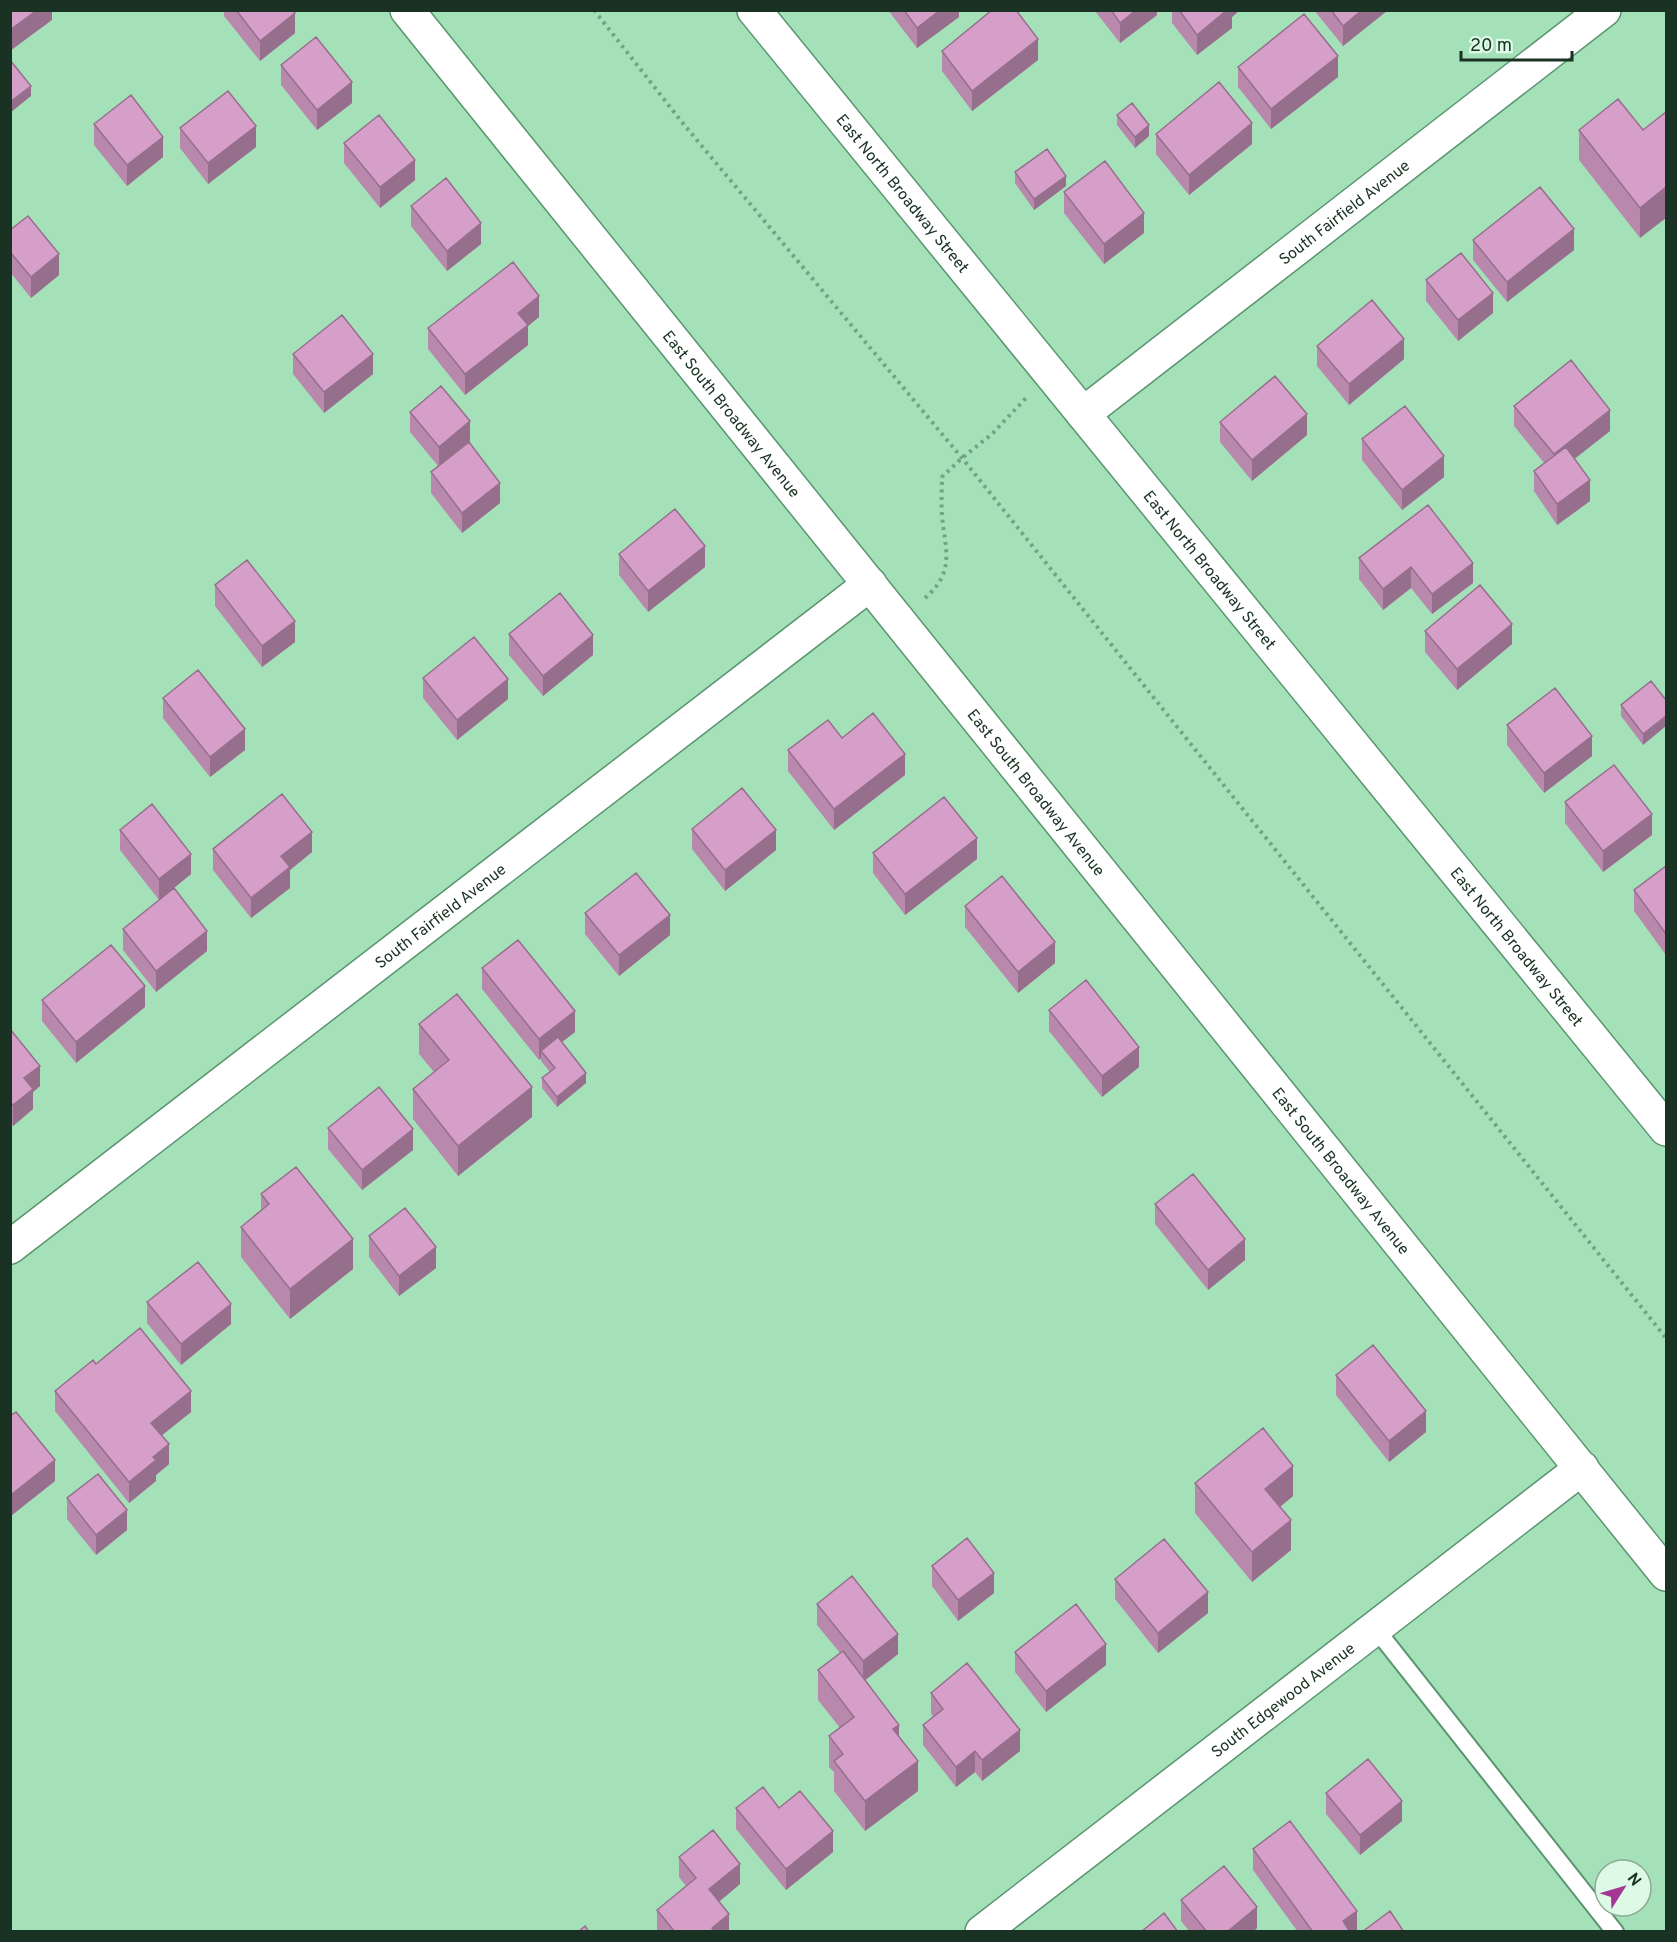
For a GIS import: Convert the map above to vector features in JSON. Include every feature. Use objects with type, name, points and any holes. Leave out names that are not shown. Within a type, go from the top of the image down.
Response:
[{"type":"street","name":"East South Broadway Avenue","points":[[407,10],[1666,1574]]},
{"type":"street","name":"East North Broadway Street","points":[[754,10],[1666,1129]]},
{"type":"street","name":"South Fairfield Avenue","points":[[1083,414],[1604,10]]},
{"type":"street","name":"South Fairfield Avenue","points":[[10,1248],[870,584]]},
{"type":"street","name":"South Edgewood Avenue","points":[[982,1932],[1582,1468]]},
{"type":"lane","points":[[1375,1628],[1616,1932]]},
{"type":"path","points":[[594,10],[681,121],[962,458],[1666,1338]]},
{"type":"path","points":[[898,620],[933,591],[945,574],[948,556],[942,513],[942,477],[992,434],[1024,400],[1052,376]]},
{"type":"building","points":[[10,10],[37,10],[10,30]]},
{"type":"building","points":[[236,10],[293,10],[295,13],[260,41]]},
{"type":"building","points":[[904,10],[940,10],[917,28]]},
{"type":"building","points":[[992,10],[1016,10],[1038,39],[972,91],[942,51]]},
{"type":"building","points":[[1111,10],[1136,10],[1120,23]]},
{"type":"building","points":[[1179,10],[1227,10],[1197,35]]},
{"type":"building","points":[[1331,10],[1362,10],[1343,26]]},
{"type":"building","points":[[1304,14],[1338,56],[1271,109],[1238,67]]},
{"type":"building","points":[[316,37],[352,82],[317,110],[281,65]]},
{"type":"building","points":[[10,60],[31,86],[10,102]]},
{"type":"building","points":[[1219,82],[1252,123],[1189,175],[1156,134]]},
{"type":"building","points":[[228,91],[256,126],[208,163],[180,128]]},
{"type":"building","points":[[131,95],[163,137],[127,165],[94,124]]},
{"type":"building","points":[[1618,99],[1643,130],[1666,112],[1666,187],[1640,208],[1579,130]]},
{"type":"building","points":[[1132,103],[1149,125],[1135,137],[1117,115]]},
{"type":"building","points":[[379,115],[415,160],[380,187],[344,143]]},
{"type":"building","points":[[1047,149],[1066,176],[1034,199],[1015,172]]},
{"type":"building","points":[[1105,161],[1144,213],[1104,244],[1064,192]]},
{"type":"building","points":[[446,178],[481,223],[447,251],[411,206]]},
{"type":"building","points":[[1540,187],[1574,229],[1507,282],[1473,240]]},
{"type":"building","points":[[28,216],[59,254],[31,277],[10,252],[10,230]]},
{"type":"building","points":[[1461,253],[1493,293],[1458,320],[1426,280]]},
{"type":"building","points":[[513,262],[539,296],[518,313],[528,325],[465,374],[428,328]]},
{"type":"building","points":[[1372,300],[1404,339],[1349,384],[1317,346]]},
{"type":"building","points":[[342,315],[373,354],[324,392],[293,354]]},
{"type":"building","points":[[1571,360],[1610,410],[1554,454],[1514,406]]},
{"type":"building","points":[[1275,376],[1307,414],[1252,460],[1220,422]]},
{"type":"building","points":[[441,386],[470,421],[439,447],[410,412]]},
{"type":"building","points":[[1405,406],[1444,456],[1402,490],[1362,439]]},
{"type":"building","points":[[469,442],[500,483],[462,513],[431,472]]},
{"type":"building","points":[[1566,447],[1590,480],[1557,504],[1534,471]]},
{"type":"building","points":[[1428,505],[1473,563],[1432,594],[1411,567],[1383,589],[1359,558]]},
{"type":"building","points":[[675,509],[705,546],[648,591],[619,554]]},
{"type":"building","points":[[247,560],[295,621],[262,646],[215,585]]},
{"type":"building","points":[[1480,585],[1512,624],[1457,669],[1425,631]]},
{"type":"building","points":[[560,593],[593,635],[543,676],[509,634]]},
{"type":"building","points":[[474,637],[508,679],[457,720],[423,678]]},
{"type":"building","points":[[198,670],[245,729],[210,757],[163,698]]},
{"type":"building","points":[[1651,681],[1666,700],[1666,716],[1643,734],[1621,705]]},
{"type":"building","points":[[1555,688],[1592,736],[1544,773],[1507,725]]},
{"type":"building","points":[[873,713],[905,754],[834,809],[788,750],[828,720],[842,738]]},
{"type":"building","points":[[1614,765],[1652,814],[1603,851],[1565,802]]},
{"type":"building","points":[[742,788],[776,830],[725,870],[692,829]]},
{"type":"building","points":[[282,794],[312,832],[281,856],[290,867],[251,898],[213,849]]},
{"type":"building","points":[[944,797],[977,838],[905,894],[873,853]]},
{"type":"building","points":[[152,804],[191,854],[159,879],[120,830]]},
{"type":"building","points":[[1666,866],[1666,934],[1634,890]]},
{"type":"building","points":[[636,873],[670,915],[619,955],[585,913]]},
{"type":"building","points":[[1002,876],[1055,942],[1018,972],[965,906]]},
{"type":"building","points":[[174,888],[207,931],[156,971],[123,929]]},
{"type":"building","points":[[518,940],[575,1011],[539,1039],[482,968]]},
{"type":"building","points":[[111,945],[145,986],[76,1042],[42,1000]]},
{"type":"building","points":[[1086,980],[1139,1047],[1102,1076],[1049,1010]]},
{"type":"building","points":[[457,994],[532,1087],[458,1146],[413,1089],[449,1060],[419,1024]]},
{"type":"building","points":[[10,1029],[40,1066],[24,1078],[33,1089],[13,1105],[10,1102]]},
{"type":"building","points":[[558,1037],[586,1073],[557,1097],[542,1078],[555,1068],[541,1051]]},
{"type":"building","points":[[379,1087],[413,1129],[362,1170],[328,1128]]},
{"type":"building","points":[[296,1167],[353,1239],[290,1289],[241,1227],[269,1204],[261,1194]]},
{"type":"building","points":[[1193,1174],[1245,1239],[1208,1270],[1155,1204]]},
{"type":"building","points":[[405,1208],[436,1247],[399,1276],[369,1236]]},
{"type":"building","points":[[198,1262],[231,1304],[181,1344],[147,1302]]},
{"type":"building","points":[[140,1328],[191,1391],[151,1423],[169,1444],[153,1457],[156,1460],[129,1482],[55,1391],[93,1360],[96,1364]]},
{"type":"building","points":[[1373,1345],[1426,1411],[1389,1441],[1336,1375]]},
{"type":"building","points":[[16,1412],[55,1460],[12,1494],[10,1492],[10,1416]]},
{"type":"building","points":[[1263,1428],[1293,1466],[1265,1489],[1291,1520],[1252,1552],[1195,1483]]},
{"type":"building","points":[[98,1474],[127,1510],[96,1535],[67,1498]]},
{"type":"building","points":[[967,1538],[994,1573],[958,1600],[932,1566]]},
{"type":"building","points":[[1164,1539],[1208,1592],[1158,1633],[1115,1579]]},
{"type":"building","points":[[852,1576],[898,1634],[863,1661],[817,1604]]},
{"type":"building","points":[[1076,1604],[1106,1644],[1046,1691],[1015,1652]]},
{"type":"building","points":[[843,1651],[899,1725],[893,1729],[918,1761],[865,1801],[834,1761],[843,1754],[829,1736],[854,1717],[818,1670]]},
{"type":"building","points":[[967,1663],[1020,1730],[982,1760],[975,1751],[956,1767],[923,1725],[943,1709],[931,1693]]},
{"type":"building","points":[[1368,1759],[1402,1801],[1360,1835],[1326,1793]]},
{"type":"building","points":[[763,1787],[779,1808],[800,1791],[833,1831],[786,1869],[736,1808]]},
{"type":"building","points":[[1290,1821],[1357,1911],[1343,1921],[1350,1932],[1313,1932],[1253,1849]]},
{"type":"building","points":[[713,1830],[740,1864],[709,1889],[729,1914],[712,1928],[715,1932],[675,1932],[657,1910],[696,1878],[679,1857]]},
{"type":"building","points":[[1224,1866],[1257,1907],[1227,1932],[1207,1932],[1181,1900]]},
{"type":"building","points":[[1390,1911],[1404,1932],[1362,1932]]},
{"type":"building","points":[[1164,1913],[1178,1932],[1141,1932]]},
{"type":"building","points":[[585,1926],[589,1932],[578,1932]]}]
